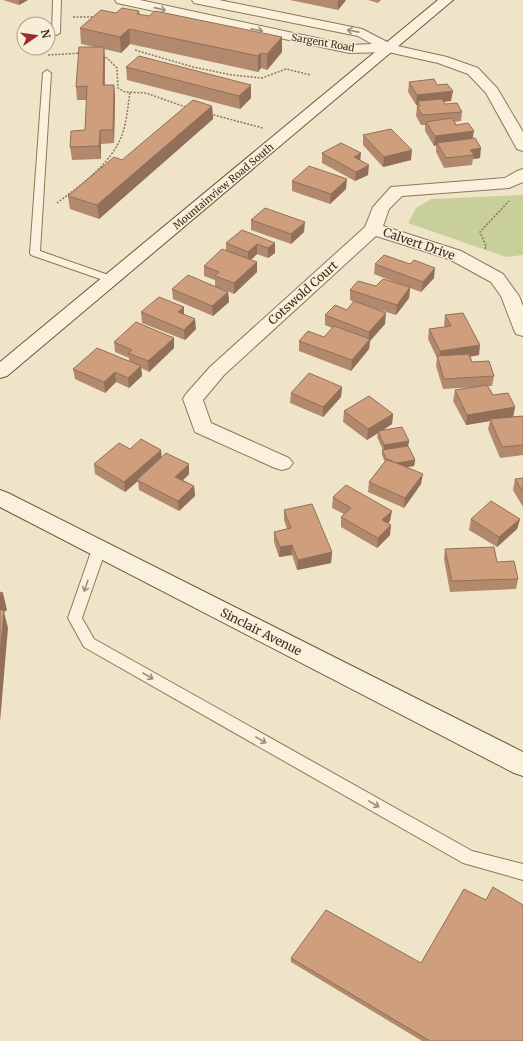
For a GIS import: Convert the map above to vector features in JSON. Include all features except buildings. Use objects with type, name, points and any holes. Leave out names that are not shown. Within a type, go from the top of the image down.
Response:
[{"type":"street","name":"Sargent Road","points":[[122,0],[349,49],[388,48]]},
{"type":"street","name":"Sargent Road","points":[[199,0],[362,33],[388,48]]},
{"type":"street","name":"Mountainview Road South","points":[[0,372],[446,0]]},
{"type":"street","points":[[219,22],[234,8]]},
{"type":"street","points":[[388,48],[442,60],[473,71],[492,91],[523,146]]},
{"type":"street","name":"Cotswold Court","points":[[282,463],[202,427],[193,399],[217,371],[373,229],[381,207],[397,191],[509,183],[523,174]]},
{"type":"street","name":"Calvert Drive","points":[[373,229],[455,255],[497,278],[510,296],[523,330]]},
{"type":"street","name":"Sinclair Avenue","points":[[0,498],[523,765]]},
{"type":"lane","points":[[56,18],[57,0]]},
{"type":"lane","points":[[48,73],[35,253],[110,279]]},
{"type":"lane","points":[[100,549],[75,618],[89,643],[469,858],[523,872]]},
{"type":"path","points":[[56,18],[102,17]]},
{"type":"path","points":[[135,50],[193,67],[232,75],[262,78],[286,68],[311,75]]},
{"type":"path","points":[[48,73],[48,55],[83,53]]},
{"type":"path","points":[[101,56],[107,58],[117,68],[118,88],[125,92],[146,93],[192,109]]},
{"type":"path","points":[[37,217],[84,183],[113,153],[122,136],[130,92]]},
{"type":"path","points":[[206,113],[250,123],[284,135]]},
{"type":"path","points":[[477,267],[486,246],[480,232],[513,197],[509,183]]},
{"type":"green space","points":[[523,195],[523,255],[506,257],[408,223],[416,208],[431,199]]}]
